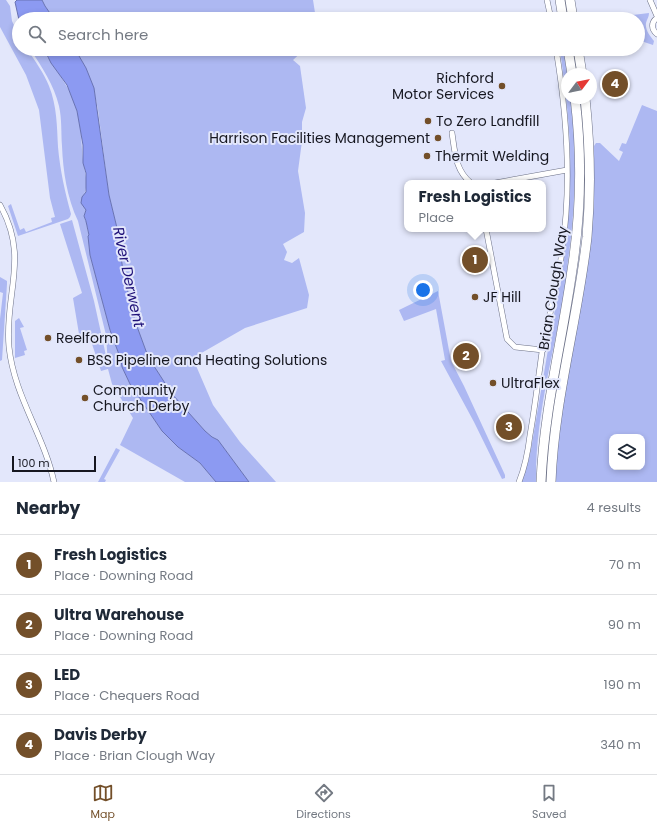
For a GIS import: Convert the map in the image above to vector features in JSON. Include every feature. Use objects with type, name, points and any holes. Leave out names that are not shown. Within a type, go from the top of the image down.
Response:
[{"type":"highway","points":[[560,0],[562,12]]},
{"type":"highway","points":[[570,0],[572,12]]},
{"type":"highway","points":[[569,56],[571,68]]},
{"type":"highway","points":[[579,56],[581,68]]},
{"type":"highway","name":"Brian Clough Way","points":[[540,482],[546,421],[576,241],[580,169],[576,104]]},
{"type":"highway","name":"Brian Clough Way","points":[[550,482],[552,447],[587,236],[590,159],[585,104]]},
{"type":"street","points":[[547,0],[550,12]]},
{"type":"street","points":[[650,0],[657,17],[652,26],[654,32],[657,34]]},
{"type":"street","points":[[519,482],[527,458],[543,350],[562,252],[565,224],[567,170],[564,110],[557,56]]},
{"type":"street","points":[[452,133],[457,164],[463,176],[468,180]]},
{"type":"street","points":[[512,180],[567,170]]},
{"type":"street","points":[[0,205],[11,230],[16,257],[15,281],[9,332],[12,366],[20,394],[46,455],[54,482]]},
{"type":"street","points":[[487,232],[507,339],[516,347],[543,350]]},
{"type":"shaded area","points":[[0,0],[6,0],[10,6],[12,21],[12,49],[0,27]]},
{"type":"shaded area","points":[[17,0],[42,0],[49,12],[17,12],[15,2]]},
{"type":"shaded area","points":[[42,0],[313,0],[315,12],[49,12]]},
{"type":"shaded area","points":[[645,13],[649,13],[646,28],[654,41],[653,45],[645,42]]},
{"type":"shaded area","points":[[16,56],[32,56],[45,76],[52,94],[56,116],[60,164],[71,214],[68,219],[18,236],[8,206],[11,204],[20,230],[24,228],[26,232],[52,222],[51,218],[55,217],[50,198],[39,110],[26,75]]},
{"type":"shaded area","points":[[35,56],[47,56],[60,75],[75,103],[80,123],[86,180],[86,189],[82,199],[86,210],[84,216],[87,222],[89,235],[90,255],[110,330],[121,360],[122,367],[130,384],[162,431],[178,447],[200,463],[216,482],[185,482],[120,445],[133,418],[112,384],[108,369],[101,371],[90,338],[80,340],[73,298],[82,293],[60,224],[72,220],[94,301],[108,365],[106,335],[78,221],[66,184],[63,165],[59,106],[51,83]]},
{"type":"shaded area","points":[[48,56],[79,56],[86,68],[94,88],[109,195],[117,228],[123,271],[135,321],[146,351],[172,394],[205,431],[218,440],[249,482],[216,482],[200,463],[178,447],[162,431],[130,384],[122,367],[121,360],[110,330],[90,255],[89,235],[84,216],[86,210],[81,203],[82,197],[86,192],[86,173],[83,163],[83,145],[77,111],[67,85]]},
{"type":"shaded area","points":[[79,56],[297,56],[293,60],[300,66],[306,108],[302,122],[302,141],[298,171],[305,213],[304,232],[283,244],[287,252],[284,260],[292,263],[299,258],[309,295],[307,308],[245,328],[198,355],[194,361],[213,405],[240,442],[276,482],[249,482],[218,440],[205,431],[172,394],[146,351],[135,321],[123,271],[117,228],[109,195],[98,110],[94,90],[86,68]]},
{"type":"shaded area","points":[[561,56],[565,56],[566,68],[562,68]]},
{"type":"shaded area","points":[[566,104],[572,104],[575,159],[573,220],[567,279],[542,405],[536,482],[521,482],[531,449],[563,262],[569,205],[570,140]]},
{"type":"shaded area","points":[[642,105],[657,111],[657,482],[554,482],[555,460],[594,161],[594,146],[596,143],[600,143],[619,161],[623,152],[619,150],[622,143],[626,144]]},
{"type":"shaded area","points":[[0,277],[7,281],[7,284],[2,360],[0,361],[0,319],[3,293],[0,292]]},
{"type":"shaded area","points":[[438,291],[451,361],[464,386],[505,475],[505,478],[502,479],[474,422],[441,361],[445,360],[436,309],[404,321],[399,310]]},
{"type":"shaded area","points":[[19,318],[24,327],[20,328],[27,350],[24,351],[25,355],[15,358],[15,321]]},
{"type":"shaded area","points":[[116,448],[120,450],[104,479],[106,480],[105,482],[98,482]]},
{"type":"place","name":"Davis Derby","points":[[615,84]]},
{"type":"place","name":"Richford Motor Services","points":[[502,86]]},
{"type":"place","name":"To Zero Landfill","points":[[428,121]]},
{"type":"place","name":"Harrison Facilities Management","points":[[438,138]]},
{"type":"place","name":"Thermit Welding","points":[[427,156]]},
{"type":"place","name":"Fresh Logistics","points":[[475,260]]},
{"type":"place","name":"JF Hill","points":[[475,297]]},
{"type":"place","name":"Reelform","points":[[48,338]]},
{"type":"place","name":"Ultra Warehouse","points":[[466,356]]},
{"type":"place","name":"BSS Pipeline and Heating Solutions","points":[[79,360]]},
{"type":"place","name":"UltraFlex","points":[[493,383]]},
{"type":"place","name":"Community Church Derby","points":[[85,398]]},
{"type":"place","name":"LED","points":[[509,427]]},
{"type":"water label","name":"River Derwent","points":[[129,277]]}]
